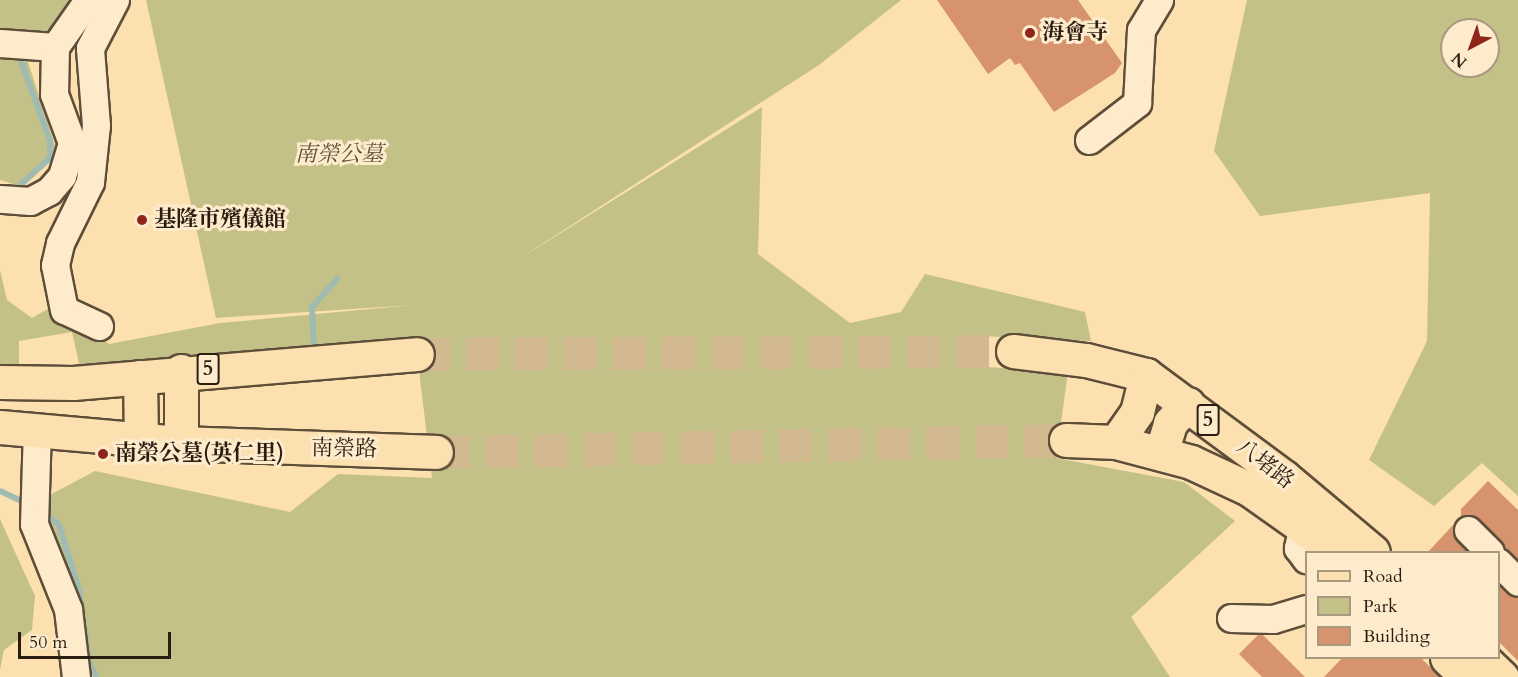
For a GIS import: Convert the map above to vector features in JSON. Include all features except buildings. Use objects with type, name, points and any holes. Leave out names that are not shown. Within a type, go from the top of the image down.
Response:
[{"type":"main road","name":"八堵路","points":[[1013,351],[1086,360],[1146,375],[1188,404],[1372,551]]},
{"type":"main road","name":"5","points":[[0,382],[140,376],[417,354]]},
{"type":"main road","name":"5","points":[[181,371],[182,443]]},
{"type":"main road","points":[[1116,442],[1137,412],[1146,375]]},
{"type":"main road","points":[[140,376],[141,440]]},
{"type":"main road","points":[[1162,450],[1170,423],[1188,404]]},
{"type":"main road","name":"南榮路","points":[[0,428],[37,428],[182,443],[436,452]]},
{"type":"main road","name":"八堵路","points":[[1066,440],[1116,442],[1162,450],[1249,489],[1337,551]]},
{"type":"main road","points":[[1449,659],[1467,677]]},
{"type":"main road","points":[[1484,659],[1502,677]]},
{"type":"street","points":[[0,199],[30,201],[62,176],[72,142],[54,94],[55,47],[88,0]]},
{"type":"street","points":[[99,326],[64,310],[55,265],[60,243],[90,182],[96,125],[90,48],[116,0]]},
{"type":"street","points":[[1089,140],[1137,103],[1141,30],[1159,0]]},
{"type":"street","points":[[0,43],[55,47]]},
{"type":"street","points":[[37,428],[34,524],[68,609],[76,677]]},
{"type":"street","points":[[1303,526],[1298,548],[1305,558]]},
{"type":"street","points":[[1468,530],[1489,551]]},
{"type":"street","points":[[1500,564],[1518,582]]},
{"type":"street","points":[[1231,618],[1273,619],[1305,609]]},
{"type":"green space","points":[[0,0],[69,0],[28,62],[56,149],[20,186],[0,180]]},
{"type":"green space","name":"南榮公墓","points":[[146,0],[901,0],[819,65],[516,261],[762,107],[758,254],[850,323],[901,312],[925,274],[1085,312],[1091,341],[982,336],[988,367],[1068,372],[1056,458],[1184,482],[1235,521],[1131,617],[1170,677],[94,677],[42,499],[95,471],[290,512],[338,474],[432,478],[415,337],[80,368],[72,332],[19,341],[19,369],[0,368],[0,270],[7,300],[32,318],[53,306],[109,344],[220,323],[413,305],[216,318]]},
{"type":"green space","points":[[1247,0],[1518,0],[1518,496],[1482,463],[1434,506],[1369,460],[1427,341],[1430,193],[1260,216],[1214,151]]},
{"type":"green space","points":[[0,519],[35,596],[32,630],[4,650],[0,670]]},
{"type":"waterway","points":[[17,188],[50,158],[50,141],[21,61]]},
{"type":"waterway","points":[[314,349],[312,307],[337,279]]},
{"type":"waterway","points":[[0,491],[26,503]]},
{"type":"waterway","points":[[42,511],[59,525],[79,590],[89,661],[96,677]]},
{"type":"tunnel","points":[[417,354],[1013,351]]},
{"type":"tunnel","points":[[436,452],[1066,440]]},
{"type":"place","name":"海會寺","points":[[1030,33]]},
{"type":"place","name":"基隆市殯儀館","points":[[142,220]]},
{"type":"place","name":"南榮公墓(英仁里)","points":[[103,454]]}]
